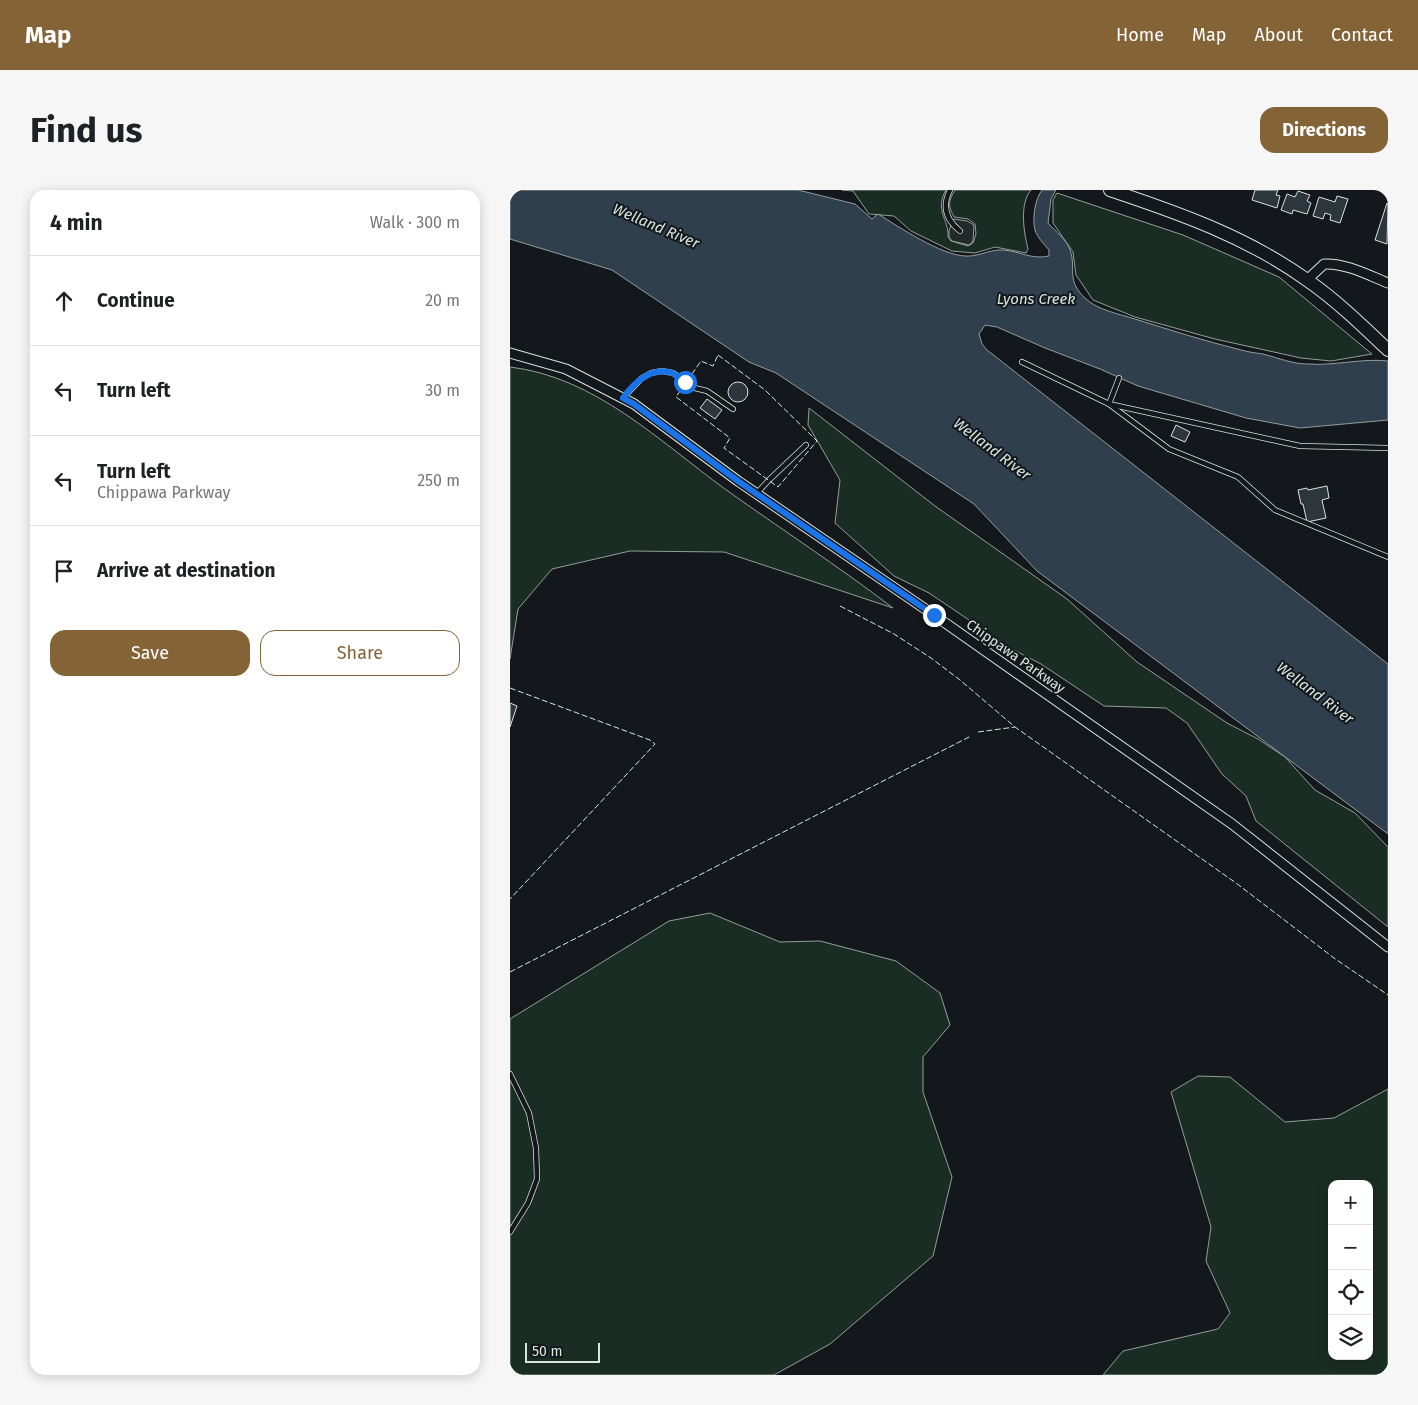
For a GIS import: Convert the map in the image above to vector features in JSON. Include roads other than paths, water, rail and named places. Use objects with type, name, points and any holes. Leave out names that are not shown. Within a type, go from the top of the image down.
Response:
[{"type":"main road","points":[[1110,190],[1212,227],[1262,252],[1307,280],[1355,319],[1388,350]]},
{"type":"street","points":[[1307,280],[1324,264],[1329,264],[1346,267],[1388,282]]},
{"type":"street","name":"Chippawa Parkway","points":[[510,353],[566,369],[634,404],[756,494],[942,620],[1232,824],[1388,947]]},
{"type":"lane","points":[[950,190],[945,203],[945,211],[951,222],[960,231]]},
{"type":"lane","points":[[1022,362],[1109,404],[1169,449],[1238,477],[1275,510],[1388,557]]},
{"type":"lane","points":[[623,398],[642,378],[662,372],[673,373],[695,388],[707,391],[733,409]]},
{"type":"lane","points":[[1109,404],[1119,378]]},
{"type":"lane","points":[[1109,404],[1300,446],[1388,448]]},
{"type":"lane","points":[[756,494],[806,445]]},
{"type":"lane","points":[[510,1074],[529,1113],[536,1148],[537,1179],[528,1204],[510,1232]]},
{"type":"water","points":[[510,190],[798,190],[855,204],[872,219],[878,214],[920,240],[944,251],[970,256],[1003,250],[1043,257],[1049,256],[1049,250],[1035,230],[1035,209],[1042,190],[1056,190],[1051,199],[1048,223],[1064,239],[1068,246],[1072,257],[1076,286],[1086,299],[1096,306],[1201,339],[1296,363],[1328,364],[1368,360],[1388,361],[1388,420],[1300,428],[1246,418],[1138,386],[997,327],[985,325],[979,334],[982,344],[987,350],[1388,664],[1388,834],[1037,571],[974,504],[776,373],[749,362],[612,270],[510,239]]},
{"type":"water label","name":"Welland River","points":[[656,226]]},
{"type":"water label","name":"Lyons Creek","points":[[1036,299]]},
{"type":"water label","name":"Welland River","points":[[992,449]]},
{"type":"water label","name":"Welland River","points":[[1315,693]]}]
